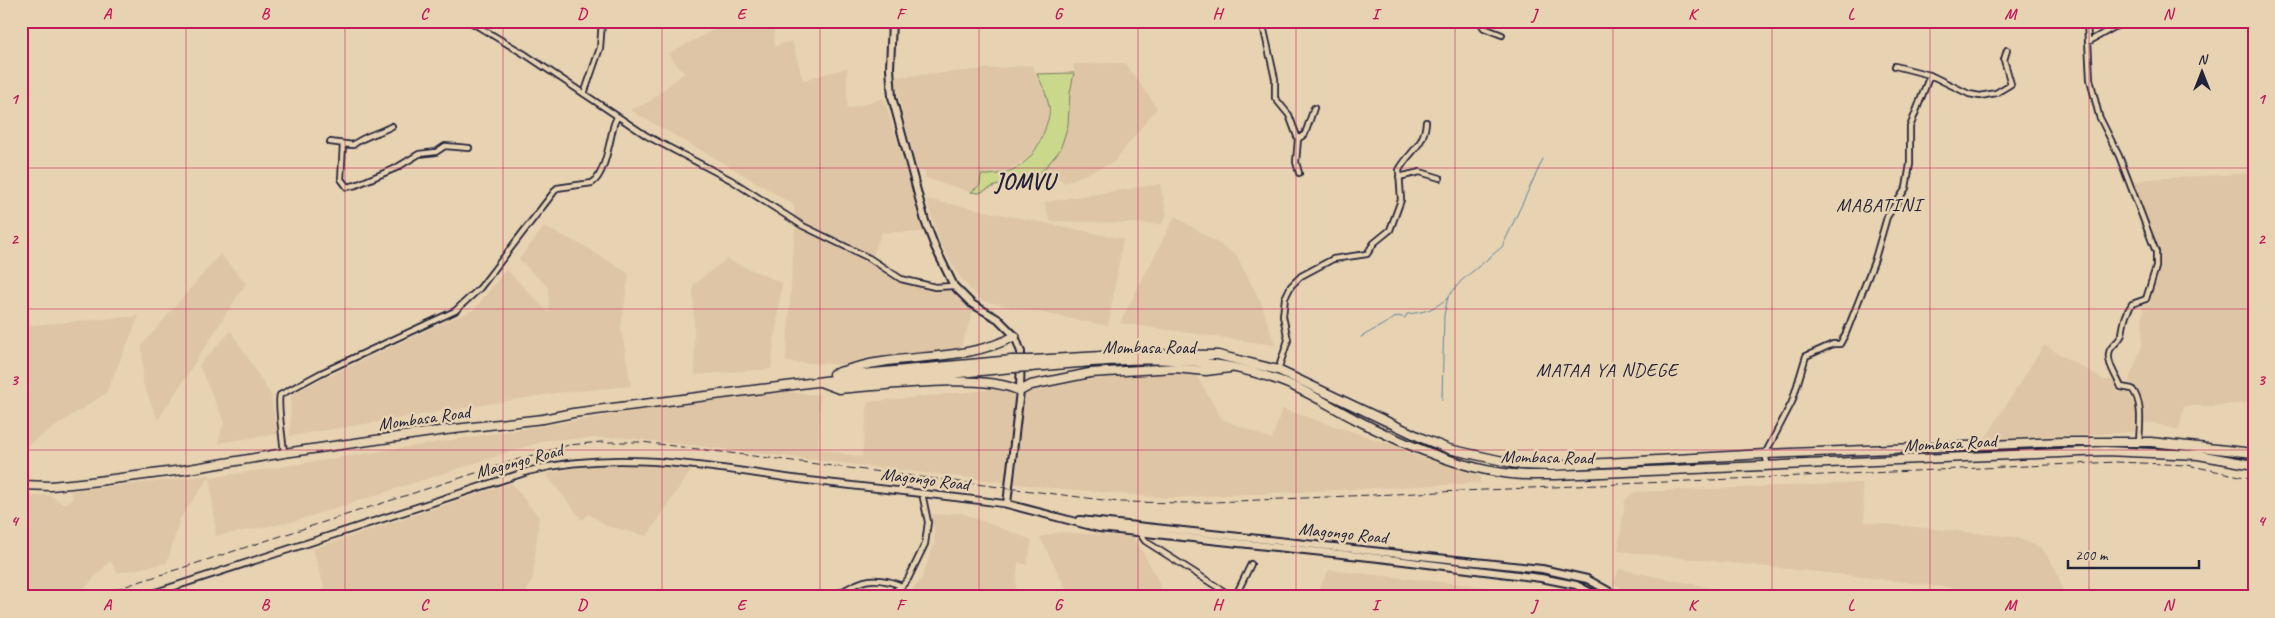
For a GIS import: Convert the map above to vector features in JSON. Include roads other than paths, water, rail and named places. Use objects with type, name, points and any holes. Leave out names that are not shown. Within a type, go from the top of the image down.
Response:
[{"type":"highway","points":[[818,382],[832,374],[881,362],[950,356],[1002,343],[1014,336]]},
{"type":"highway","name":"Mombasa Road","points":[[1105,359],[1170,354],[1218,356],[1278,370],[1449,449],[1521,465],[1584,464],[1765,454],[2062,442],[2139,442],[2223,448],[2254,453]]},
{"type":"highway","name":"Mombasa Road","points":[[21,485],[51,486],[183,470],[284,453],[446,430],[543,419],[573,413],[818,382],[832,380],[841,376],[1012,360],[1105,359],[1188,360],[1219,363],[1235,367],[1280,380],[1321,398],[1354,418],[1420,449],[1503,473],[1556,475],[2105,451],[2147,451],[2198,455],[2254,465]]},
{"type":"highway","points":[[818,382],[839,389],[976,381],[1004,385],[1020,391],[1031,385],[1090,373],[1175,368],[1206,371],[1235,367]]},
{"type":"main road","points":[[892,21],[890,68],[893,102],[926,221],[938,255],[954,286],[972,304],[998,319],[1014,336],[1021,352],[1020,391],[1007,504]]},
{"type":"main road","name":"Magongo Road","points":[[1007,504],[1099,528],[1541,578],[1576,585],[1599,597]]},
{"type":"main road","name":"Magongo Road","points":[[1059,517],[1542,569],[1587,579],[1619,597]]},
{"type":"main road","points":[[1541,578],[1542,569]]},
{"type":"street","points":[[469,21],[476,23],[526,55],[617,117],[731,180],[804,226],[869,258],[902,280],[935,287],[954,286]]},
{"type":"street","points":[[584,94],[600,48],[602,21]]},
{"type":"street","points":[[1262,21],[1276,79],[1276,98],[1288,115],[1298,139],[1296,162],[1299,173]]},
{"type":"street","points":[[1479,21],[1484,28],[1502,35]]},
{"type":"street","points":[[2087,21],[2090,79],[2099,116],[2119,156],[2156,252],[2156,267],[2146,299],[2132,304],[2123,321],[2121,337],[2112,347],[2109,355],[2110,363],[2121,387],[2132,389],[2136,394],[2140,413],[2139,442]]},
{"type":"street","points":[[2088,42],[2124,22]]},
{"type":"street","points":[[1896,66],[1930,75],[1976,96],[1996,93],[2011,84],[2004,64],[2007,50]]},
{"type":"street","points":[[1768,466],[1765,454],[1792,402],[1806,356],[1832,344],[1840,344],[1846,333],[1874,262],[1887,217],[1906,188],[1910,164],[1910,127],[1930,75]]},
{"type":"street","points":[[1298,139],[1305,134],[1314,108]]},
{"type":"street","points":[[284,453],[282,424],[277,401],[280,395],[362,353],[435,322],[462,305],[494,271],[557,188],[596,181],[603,166],[617,117]]},
{"type":"street","points":[[1278,370],[1288,340],[1283,316],[1285,298],[1291,286],[1300,276],[1333,259],[1364,255],[1374,243],[1390,230],[1401,200],[1400,167],[1423,138],[1426,122]]},
{"type":"street","points":[[330,142],[353,145],[359,139],[380,133],[392,126]]},
{"type":"street","points":[[342,144],[341,179],[347,187],[396,168],[419,154],[436,152],[445,146],[469,148]]},
{"type":"street","points":[[1399,177],[1420,172],[1440,178]]},
{"type":"street","name":"Magongo Road","points":[[142,597],[528,471],[555,464],[604,459],[670,463],[1007,504]]},
{"type":"street","points":[[885,597],[901,587],[915,567],[927,536],[928,522],[922,493]]},
{"type":"street","points":[[1138,531],[1145,542],[1234,597],[1251,564]]},
{"type":"street","points":[[833,597],[869,579],[887,580],[901,587],[906,597]]},
{"type":"waterway","points":[[1442,400],[1444,315],[1448,297],[1461,281],[1502,247],[1543,159]]},
{"type":"waterway","points":[[1361,337],[1398,316],[1405,318],[1407,314],[1429,310],[1448,298]]},
{"type":"railway","points":[[92,597],[522,458],[569,445],[602,442],[642,442],[1119,502],[1191,503],[2117,462],[2187,465],[2254,479]]},
{"type":"district","name":"JOMVU","points":[[1025,181]]},
{"type":"district","name":"MABATINI","points":[[1879,204]]},
{"type":"district","name":"MATAA YA NDEGE","points":[[1607,369]]}]
